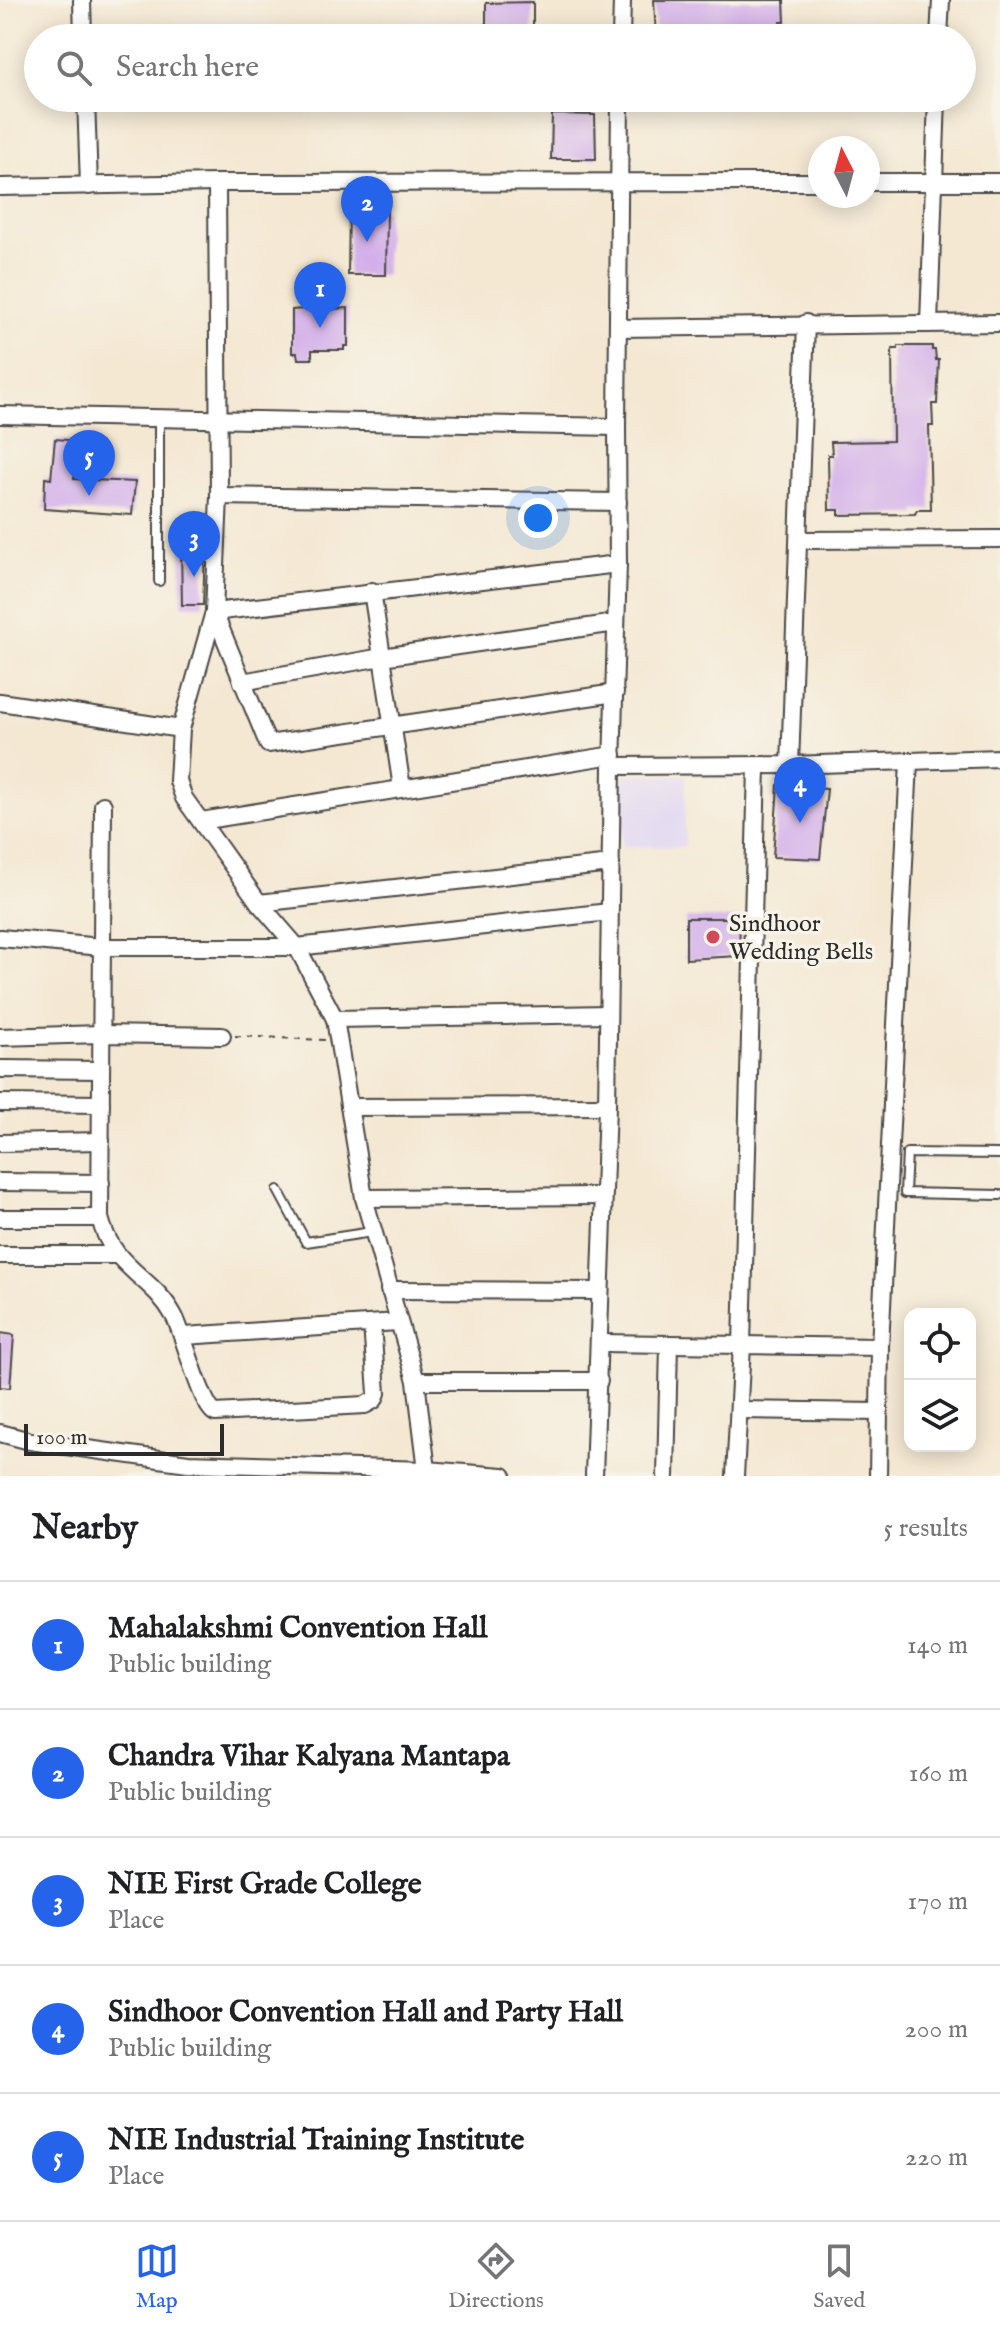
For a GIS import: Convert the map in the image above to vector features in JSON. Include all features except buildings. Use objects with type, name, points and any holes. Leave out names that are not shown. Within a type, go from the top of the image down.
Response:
[{"type":"street","points":[[82,0],[83,24]]},
{"type":"street","points":[[621,24],[622,0]]},
{"type":"street","points":[[940,24],[941,0]]},
{"type":"street","points":[[86,112],[89,186]]},
{"type":"street","points":[[594,1476],[607,1106],[618,564],[620,112]]},
{"type":"street","points":[[929,324],[936,112]]},
{"type":"street","points":[[0,187],[217,183],[808,182]]},
{"type":"street","points":[[880,182],[1000,182]]},
{"type":"street","points":[[217,183],[219,496],[214,612],[181,729],[178,781],[184,798],[259,903],[297,947],[335,1019],[364,1198],[416,1381],[427,1470]]},
{"type":"street","points":[[619,328],[806,323],[1000,323]]},
{"type":"street","points":[[790,765],[806,323]]},
{"type":"street","points":[[0,415],[617,427]]},
{"type":"street","points":[[219,496],[618,502]]},
{"type":"street","points":[[799,540],[1000,539]]},
{"type":"street","points":[[214,612],[618,564]]},
{"type":"street","points":[[372,591],[402,788]]},
{"type":"street","points":[[214,612],[268,744],[615,693]]},
{"type":"street","points":[[242,682],[382,657],[616,623]]},
{"type":"street","points":[[0,702],[181,729]]},
{"type":"street","points":[[201,821],[402,788],[612,760],[757,766],[1000,758]]},
{"type":"street","points":[[878,1476],[880,1347],[909,762]]},
{"type":"street","points":[[735,1476],[742,1345],[757,766]]},
{"type":"street","points":[[103,805],[100,1218],[105,1239],[116,1255],[156,1292],[172,1312],[184,1336],[206,1404],[215,1413],[365,1405],[374,1400],[377,1393],[372,1324]]},
{"type":"street","points":[[259,903],[611,864]]},
{"type":"street","points":[[0,938],[102,947],[297,947],[609,912]]},
{"type":"street","points":[[335,1019],[608,1014]]},
{"type":"street","points":[[0,1037],[101,1034],[222,1036]]},
{"type":"street","points":[[0,1069],[101,1070]]},
{"type":"street","points":[[0,1103],[101,1104]]},
{"type":"street","points":[[349,1107],[607,1106]]},
{"type":"street","points":[[0,1143],[101,1141]]},
{"type":"street","points":[[0,1182],[101,1183]]},
{"type":"street","points":[[364,1198],[603,1196]]},
{"type":"street","points":[[0,1218],[100,1218]]},
{"type":"street","points":[[0,1255],[116,1255]]},
{"type":"street","points":[[389,1290],[600,1291]]},
{"type":"street","points":[[184,1336],[398,1322]]},
{"type":"street","points":[[599,1343],[880,1347]]},
{"type":"street","points":[[666,1476],[669,1344]]},
{"type":"street","points":[[416,1381],[599,1381]]},
{"type":"street","points":[[739,1410],[879,1412]]},
{"type":"street","points":[[0,1433],[188,1469],[427,1470],[503,1476]]},
{"type":"lane","points":[[159,420],[159,581]]},
{"type":"lane","points":[[1000,1154],[907,1153],[905,1193],[1000,1195]]},
{"type":"lane","points":[[889,1173],[906,1174]]},
{"type":"lane","points":[[278,1190],[306,1242],[372,1232]]},
{"type":"path","points":[[222,1036],[338,1040]]},
{"type":"shaded area","points":[[623,774],[686,775],[685,847],[622,846]]},
{"type":"place","name":"Chandra Vihar Kalyana Mantapa","points":[[367,242]]},
{"type":"place","name":"Mahalakshmi Convention Hall","points":[[320,328]]},
{"type":"place","name":"NIE Industrial Training Institute","points":[[89,496]]},
{"type":"place","name":"NIE First Grade College","points":[[194,577]]},
{"type":"place","name":"Sindhoor Convention Hall and Party Hall","points":[[800,823]]},
{"type":"place","name":"Sindhoor Wedding Bells","points":[[713,937]]}]
